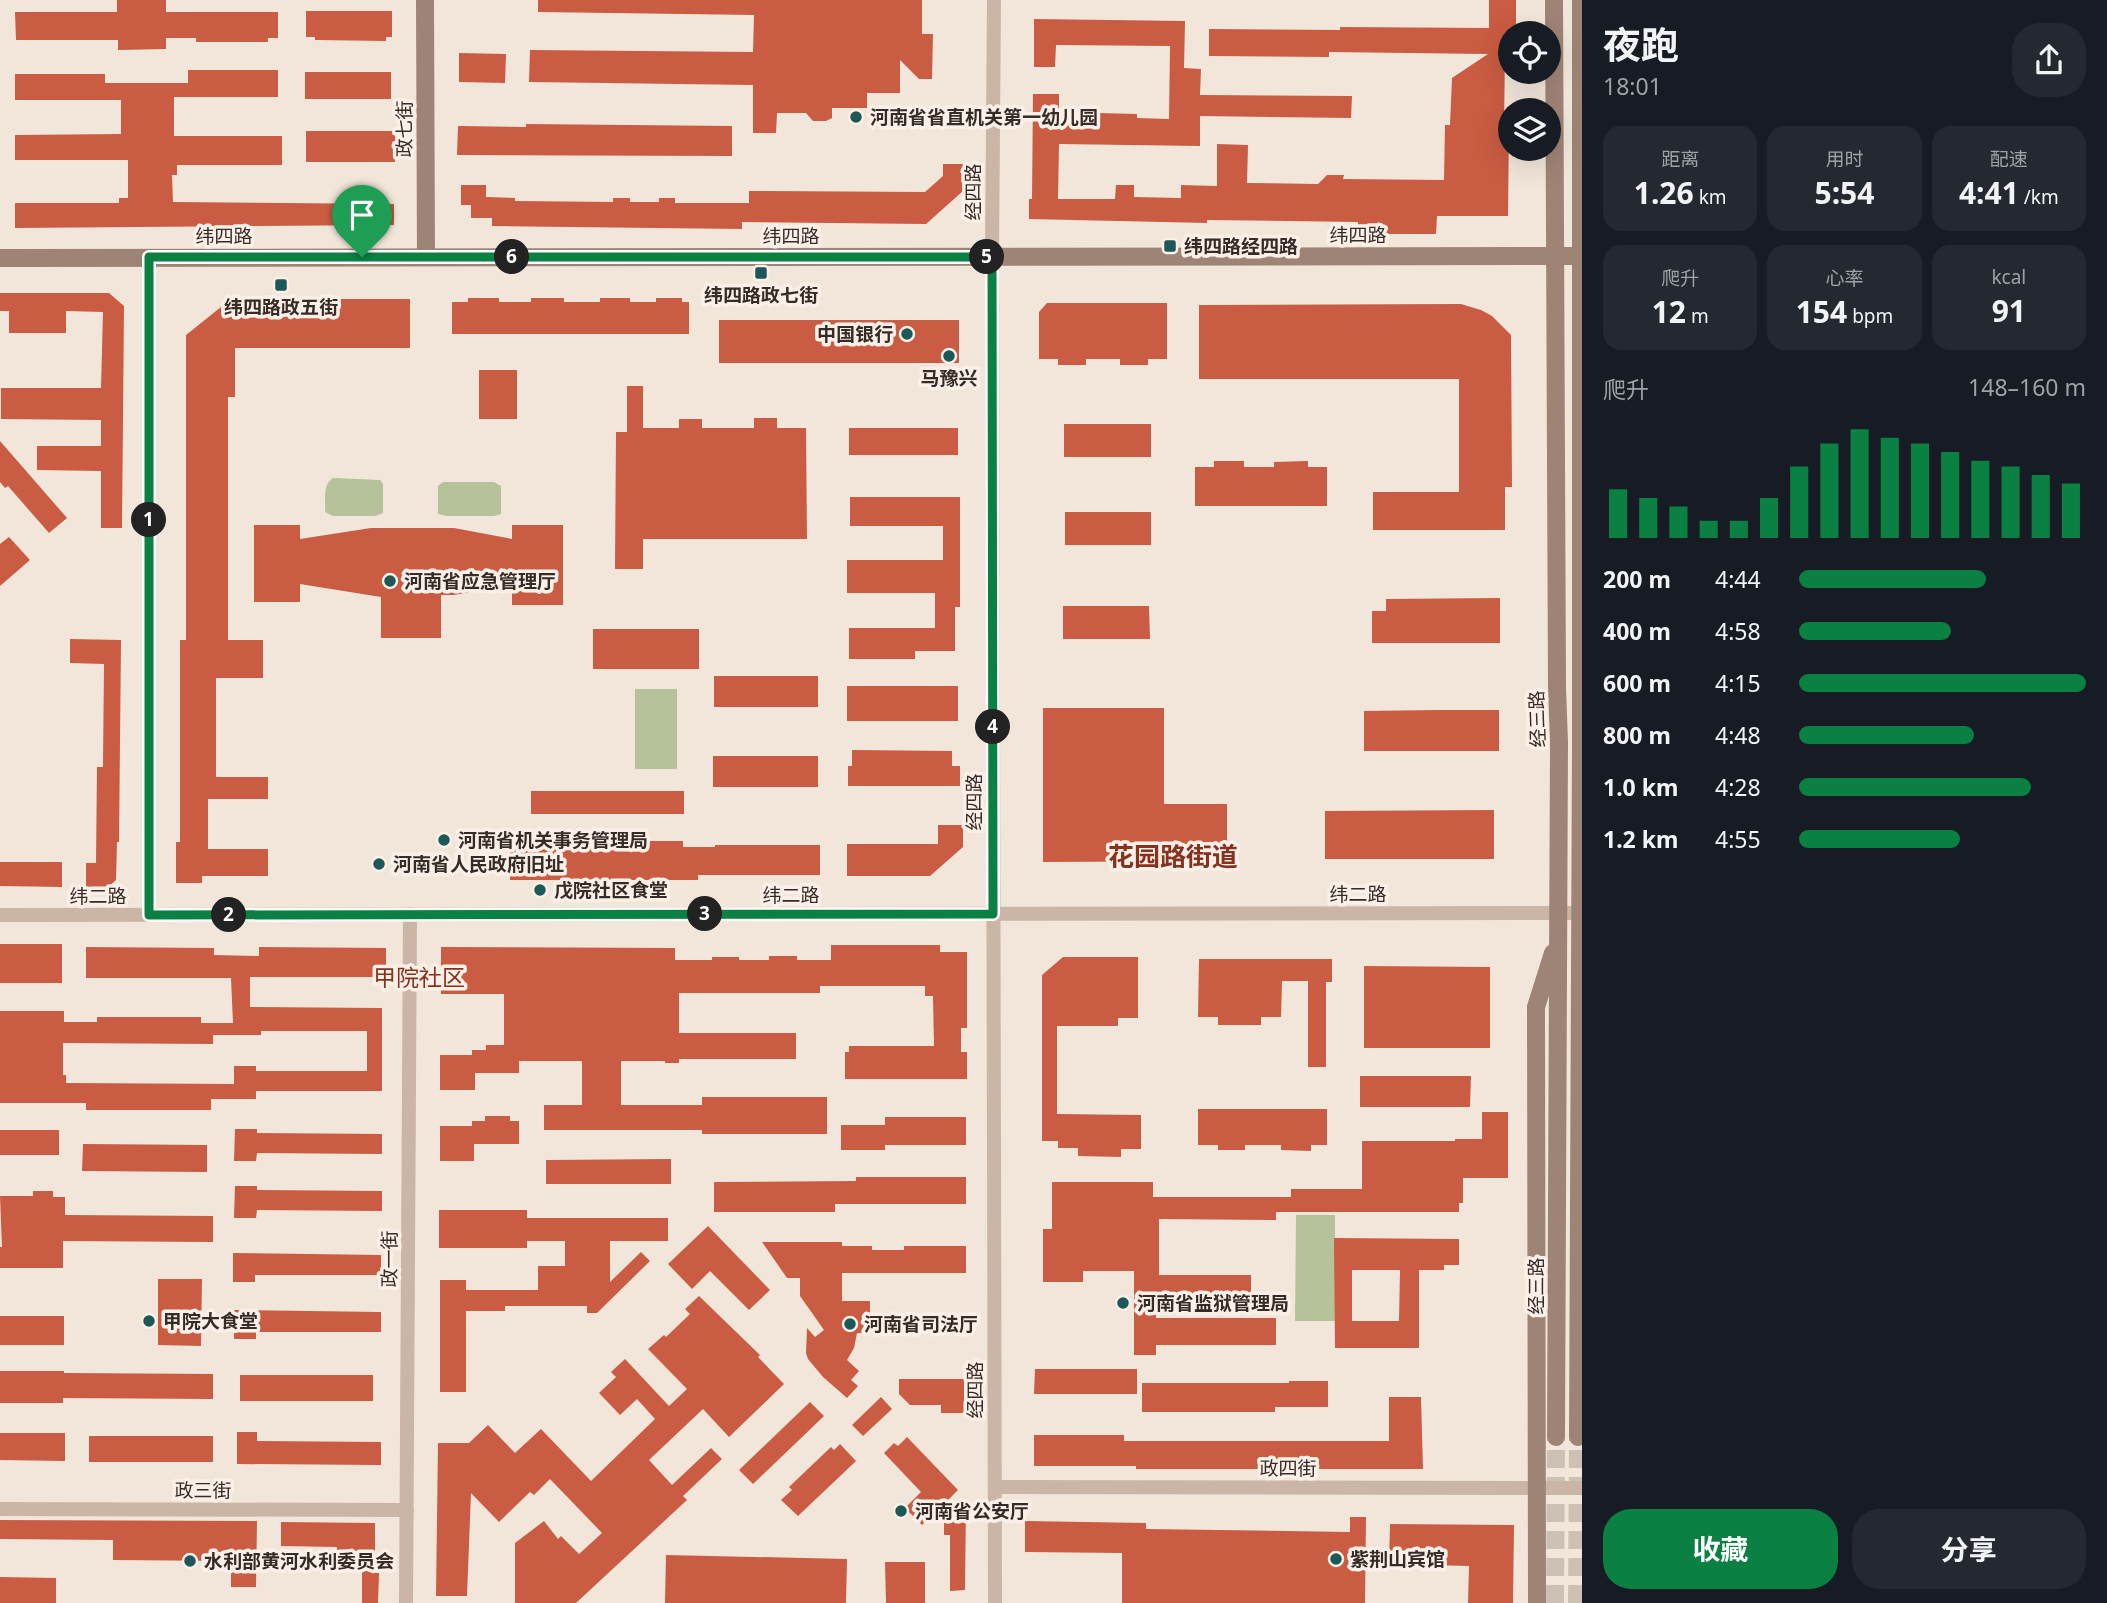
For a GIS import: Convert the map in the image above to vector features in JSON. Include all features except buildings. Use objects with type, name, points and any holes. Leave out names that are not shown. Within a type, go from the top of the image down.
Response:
[{"type":"main road","name":"政七街","points":[[425,0],[426,257]]},
{"type":"main road","name":"经三路","points":[[1554,0],[1559,742],[1556,1437]]},
{"type":"main road","points":[[1577,1437],[1581,940],[1581,0]]},
{"type":"main road","name":"纬四路","points":[[0,258],[1582,256]]},
{"type":"main road","points":[[1537,1603],[1536,1007],[1558,936]]},
{"type":"street","name":"经四路","points":[[994,0],[992,257],[995,1603]]},
{"type":"street","points":[[149,257],[149,915]]},
{"type":"street","name":"纬二路","points":[[0,915],[1581,913]]},
{"type":"street","name":"政一街","points":[[406,1603],[410,915]]},
{"type":"street","name":"政四街","points":[[995,1487],[1582,1488]]},
{"type":"street","name":"政三街","points":[[0,1509],[407,1510]]},
{"type":"green space","points":[[333,478],[380,480],[383,484],[383,513],[375,516],[333,516],[325,512],[326,489]]},
{"type":"green space","points":[[443,482],[494,482],[501,486],[501,514],[438,514],[438,486]]},
{"type":"green space","points":[[635,689],[677,689],[677,769],[635,769]]},
{"type":"green space","points":[[1296,1215],[1335,1215],[1335,1321],[1295,1321]]},
{"type":"tunnel","points":[[1555,1603],[1556,1437]]},
{"type":"tunnel","points":[[1577,1603],[1578,1437]]},
{"type":"place","name":"河南省省直机关第一幼儿园","points":[[856,117]]},
{"type":"place","name":"纬四路经四路","points":[[1170,246]]},
{"type":"place","name":"纬四路政七街","points":[[761,273]]},
{"type":"place","name":"纬四路政五街","points":[[281,285]]},
{"type":"place","name":"中国银行","points":[[907,334]]},
{"type":"place","name":"马豫兴","points":[[949,356]]},
{"type":"place","name":"河南省应急管理厅","points":[[390,581]]},
{"type":"place","name":"河南省机关事务管理局","points":[[444,840]]},
{"type":"place","name":"河南省人民政府旧址","points":[[379,864]]},
{"type":"place","name":"戊院社区食堂","points":[[540,890]]},
{"type":"place","name":"河南省监狱管理局","points":[[1123,1303]]},
{"type":"place","name":"甲院大食堂","points":[[149,1321]]},
{"type":"place","name":"河南省司法厅","points":[[850,1324]]},
{"type":"place","name":"河南省公安厅","points":[[901,1511]]},
{"type":"place","name":"紫荆山宾馆","points":[[1336,1559]]},
{"type":"place","name":"水利部黄河水利委员会","points":[[190,1561]]},
{"type":"district","name":"花园路街道","points":[[1173,856]]},
{"type":"district","name":"甲院社区","points":[[419,977]]},
{"type":"route","points":[[149,257],[362,257],[992,257],[993,914],[149,915],[149,257]]}]
